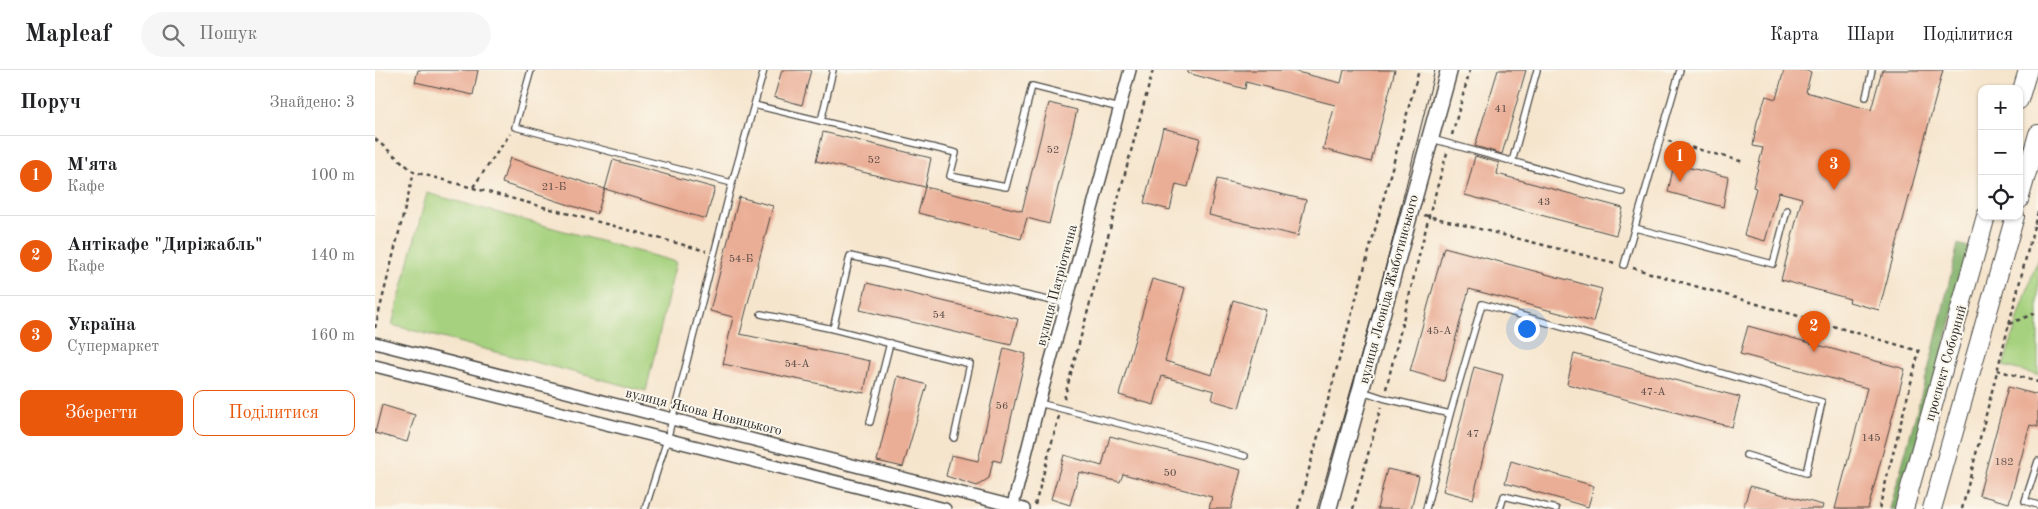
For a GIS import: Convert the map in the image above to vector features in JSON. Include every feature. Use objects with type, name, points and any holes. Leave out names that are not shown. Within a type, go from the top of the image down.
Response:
[{"type":"main road","points":[[2023,87],[2028,70]]},
{"type":"main road","points":[[2023,186],[2038,134]]},
{"type":"main road","name":"проспект Соборний","points":[[1904,509],[1985,220]]},
{"type":"main road","name":"проспект Соборний","points":[[1932,509],[2014,220]]},
{"type":"street","name":"вулиця Патріотична","points":[[1012,508],[1130,70]]},
{"type":"street","name":"вулиця Леоніда Жаботинського","points":[[1328,509],[1449,70]]},
{"type":"street","name":"вулиця Якова Новицького","points":[[375,343],[673,418],[1012,508],[1024,509]]},
{"type":"street","points":[[375,366],[945,509]]},
{"type":"lane","points":[[531,70],[515,127],[732,183]]},
{"type":"lane","points":[[645,509],[673,418],[732,183],[764,70]]},
{"type":"lane","points":[[821,121],[833,70]]},
{"type":"lane","points":[[1512,162],[1537,70]]},
{"type":"lane","points":[[1624,265],[1680,70]]},
{"type":"lane","points":[[1866,97],[1872,70]]},
{"type":"lane","points":[[754,105],[956,153],[950,176],[1006,187],[1032,86],[1120,108]]},
{"type":"lane","points":[[1430,139],[1622,192]]},
{"type":"lane","points":[[1635,228],[1773,264],[1787,210]]},
{"type":"lane","points":[[833,329],[850,256],[1066,304]]},
{"type":"lane","points":[[1427,509],[1450,414],[1482,304],[1823,402],[1806,473],[1746,455]]},
{"type":"lane","points":[[761,314],[833,329],[970,364],[954,438]]},
{"type":"lane","points":[[870,422],[890,344]]},
{"type":"lane","points":[[1360,391],[1450,414]]},
{"type":"lane","points":[[1039,403],[1245,456]]},
{"type":"lane","points":[[2038,461],[2025,501],[2038,505]]},
{"type":"lane","points":[[1500,509],[1504,496],[1556,509]]},
{"type":"path","points":[[1034,509],[1153,70]]},
{"type":"path","points":[[1298,509],[1419,70]]},
{"type":"path","points":[[1353,509],[1429,216],[1470,70]]},
{"type":"path","points":[[473,188],[515,127]]},
{"type":"path","points":[[375,139],[414,172],[715,253]]},
{"type":"path","points":[[1661,140],[1744,162]]},
{"type":"path","points":[[375,328],[414,172]]},
{"type":"path","points":[[1409,212],[1624,265],[1919,351],[1879,509]]},
{"type":"path","points":[[1962,509],[2036,227],[2038,212]]},
{"type":"path","points":[[2009,324],[2038,312]]},
{"type":"path","points":[[1997,370],[2038,382]]},
{"type":"green space","points":[[427,193],[676,262],[646,391],[392,325]]},
{"type":"green space","points":[[1958,244],[1971,248],[1899,509],[1890,509],[1932,355]]},
{"type":"green space","points":[[2038,257],[2038,375],[2003,366]]},
{"type":"building","points":[[418,70],[478,70],[473,95],[415,82]]},
{"type":"building","points":[[782,70],[811,70],[802,105],[774,97]]},
{"type":"building","points":[[1188,70],[1289,70],[1341,83],[1344,70],[1395,70],[1371,162],[1323,149],[1335,105],[1246,82],[1245,89],[1188,73]]},
{"type":"building","points":[[1498,70],[1526,70],[1502,154],[1475,146]]},
{"type":"building","points":[[1784,70],[1811,72],[1806,92],[1871,110],[1882,70],[1943,70],[1879,310],[1849,302],[1850,299],[1781,280],[1802,198],[1779,192],[1765,241],[1744,235],[1756,188],[1753,187],[1763,148],[1753,146],[1757,122],[1766,96],[1776,99]]},
{"type":"building","points":[[1049,103],[1077,110],[1049,224],[1027,218],[1021,239],[918,213],[925,187],[1022,211]]},
{"type":"building","points":[[1163,128],[1200,138],[1188,187],[1176,184],[1170,210],[1144,203]]},
{"type":"building","points":[[823,132],[931,158],[925,187],[816,161]]},
{"type":"building","points":[[1475,156],[1499,163],[1497,174],[1623,208],[1616,235],[1465,195]]},
{"type":"building","points":[[510,158],[605,189],[597,214],[502,183]]},
{"type":"building","points":[[613,160],[715,188],[706,219],[605,189]]},
{"type":"building","points":[[1674,164],[1728,177],[1723,207],[1668,192]]},
{"type":"building","points":[[1217,179],[1306,200],[1298,236],[1209,215]]},
{"type":"building","points":[[739,197],[773,206],[740,334],[870,361],[864,393],[723,364],[733,317],[710,311]]},
{"type":"building","points":[[1444,247],[1602,289],[1593,322],[1469,289],[1444,381],[1410,371]]},
{"type":"building","points":[[1152,279],[1185,288],[1165,361],[1212,375],[1233,300],[1266,310],[1239,408],[1212,400],[1214,391],[1162,376],[1154,405],[1119,395]]},
{"type":"building","points":[[867,283],[1018,319],[1011,345],[860,310]]},
{"type":"building","points":[[1748,326],[1905,369],[1868,509],[1835,509],[1867,388],[1740,354]]},
{"type":"building","points":[[1004,348],[1026,354],[1001,462],[993,460],[989,478],[977,486],[946,476],[951,455],[978,461]]},
{"type":"building","points":[[1574,354],[1740,397],[1732,427],[1567,384]]},
{"type":"building","points":[[1474,367],[1503,375],[1473,499],[1443,491]]},
{"type":"building","points":[[898,376],[927,385],[903,467],[877,461]]},
{"type":"building","points":[[2008,387],[2038,395],[2038,427],[2030,425],[2009,503],[1979,495]]},
{"type":"building","points":[[382,405],[415,415],[407,442],[375,433]]},
{"type":"building","points":[[1110,436],[1241,470],[1231,509],[1209,509],[1212,497],[1123,474],[1120,482],[1079,472],[1070,505],[1051,499],[1064,455],[1102,466]]},
{"type":"building","points":[[1511,461],[1594,486],[1588,507],[1505,483]]},
{"type":"building","points":[[1387,469],[1419,476],[1411,509],[1377,509]]},
{"type":"building","points":[[1750,486],[1823,505],[1822,509],[1743,509]]},
{"type":"tram line","points":[[1317,509],[1383,278],[1435,70]]},
{"type":"place","name":"М'ята","points":[[1680,182]]},
{"type":"place","name":"Україна","points":[[1834,190]]},
{"type":"place","name":"Антiкафе \"Дирiжабль\"","points":[[1814,352]]}]
